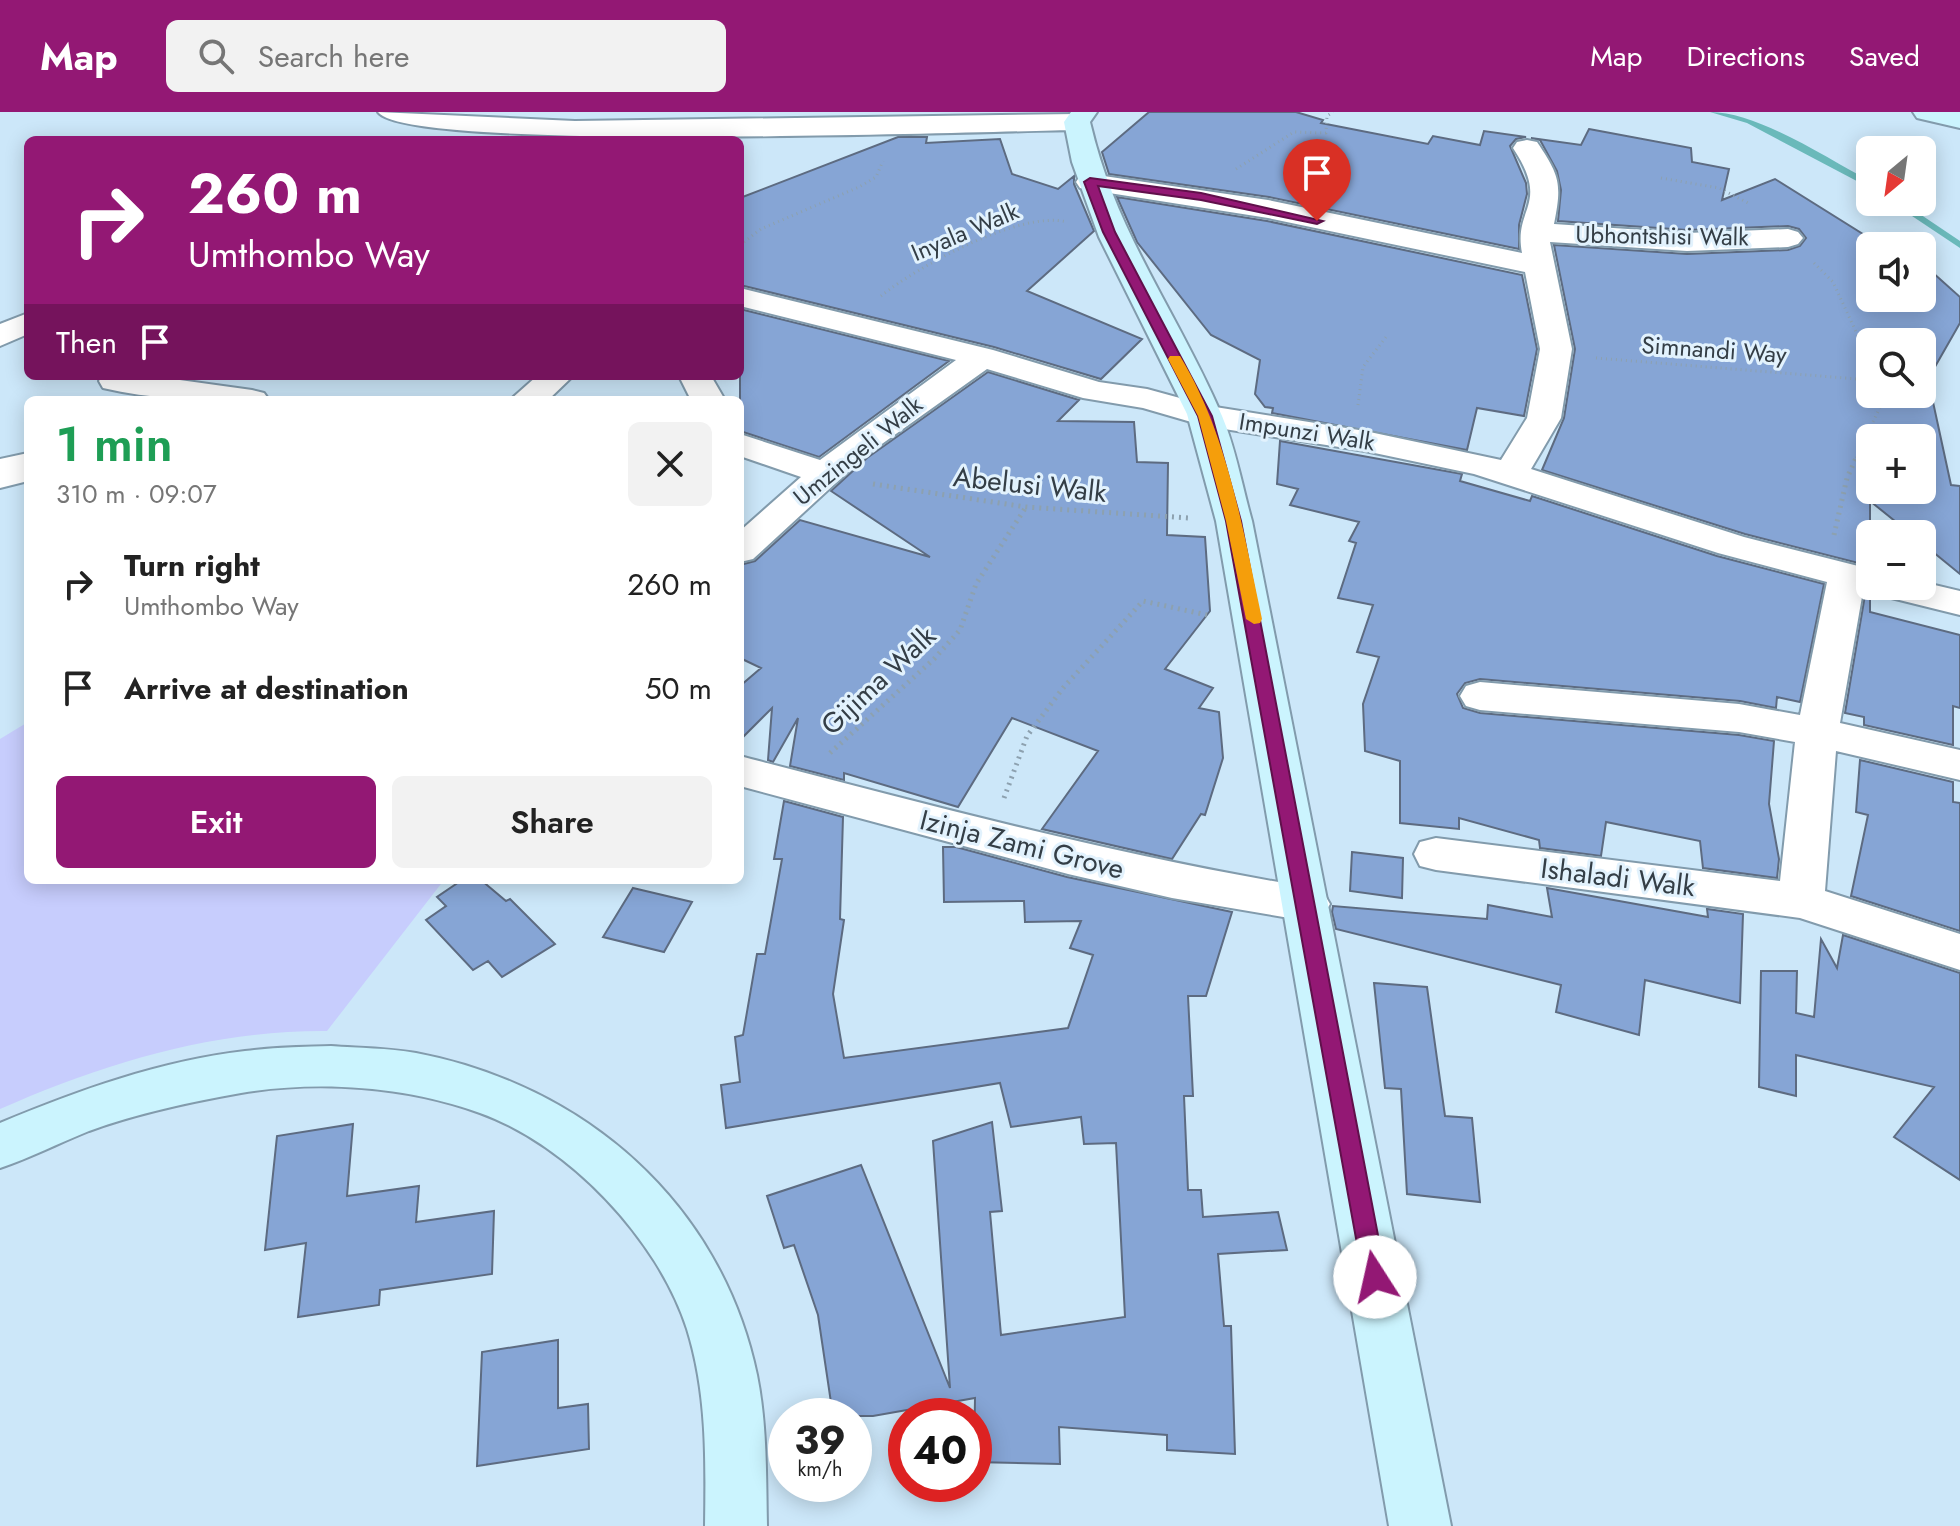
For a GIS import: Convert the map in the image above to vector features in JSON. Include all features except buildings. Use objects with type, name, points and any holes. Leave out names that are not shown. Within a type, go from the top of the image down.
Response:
[{"type":"street","points":[[1926,112],[1960,120]]},
{"type":"street","points":[[400,120],[503,128],[649,120],[882,122],[1080,117],[1090,182],[1109,232],[1205,416],[1234,521],[1420,1526]]},
{"type":"street","points":[[1511,473],[1544,418],[1556,349],[1537,265],[1537,232],[1546,193],[1544,173],[1527,148]]},
{"type":"street","points":[[1090,182],[1201,197],[1537,265]]},
{"type":"street","name":"Ubhontshisi Walk","points":[[1537,232],[1687,242],[1788,238]]},
{"type":"street","name":"Impunzi Walk","points":[[744,298],[982,357],[1095,391],[1147,399],[1205,416],[1365,441],[1511,473],[1731,545],[1856,577]]},
{"type":"street","points":[[0,336],[24,324]]},
{"type":"street","name":"Umzingeli Walk","points":[[744,547],[853,449],[982,357]]},
{"type":"street","points":[[532,396],[552,380]]},
{"type":"street","points":[[109,386],[211,396]]},
{"type":"street","points":[[744,445],[825,473]]},
{"type":"street","points":[[1801,901],[1817,732],[1856,586]]},
{"type":"street","points":[[1936,597],[1960,603]]},
{"type":"street","points":[[1480,696],[1739,718],[1817,732],[1960,765]]},
{"type":"street","name":"Izinja Zami Grove","points":[[744,772],[1172,881],[1307,904]]},
{"type":"street","name":"Ishaladi Walk","points":[[1436,854],[1801,901],[1960,952]]},
{"type":"street","points":[[0,1146],[72,1114],[137,1092],[201,1076],[264,1067],[325,1065],[384,1069],[468,1087],[541,1118],[585,1146],[624,1180],[659,1219],[688,1264],[711,1316],[727,1373],[737,1435],[736,1526]]},
{"type":"path","points":[[1201,197],[1229,173],[1294,132],[1326,133],[1327,116],[1333,112]]},
{"type":"path","points":[[744,242],[761,229],[876,177],[882,168],[885,133],[882,122]]},
{"type":"path","name":"Inyala Walk","points":[[853,326],[892,284],[961,249],[1048,218],[1109,232]]},
{"type":"path","points":[[1365,441],[1358,382],[1370,350],[1386,337]]},
{"type":"path","name":"Simnandi Way","points":[[1556,349],[1608,361],[1689,364],[1856,379]]},
{"type":"path","points":[[1856,577],[1828,558],[1847,478],[1880,408]]},
{"type":"path","name":"Abelusi Walk","points":[[825,473],[898,489],[1026,507],[1234,521]]},
{"type":"path","name":"Gijima Walk","points":[[789,786],[934,659],[960,630],[976,584],[1026,507]]},
{"type":"path","points":[[990,836],[1027,736],[1063,688],[1143,601],[1255,623]]},
{"type":"shaded area","points":[[24,724],[24,884],[441,884],[327,1031],[242,1036],[160,1052],[79,1077],[0,1109],[0,739]]},
{"type":"waterway","points":[[1714,112],[1750,121],[1856,178]]},
{"type":"waterway","points":[[1917,216],[1960,245]]},
{"type":"slow traffic","points":[[1175,359],[1205,416],[1234,521],[1254,619]]},
{"type":"route","points":[[1317,221],[1201,197],[1090,182],[1109,232],[1205,416],[1234,521],[1375,1277]]}]
